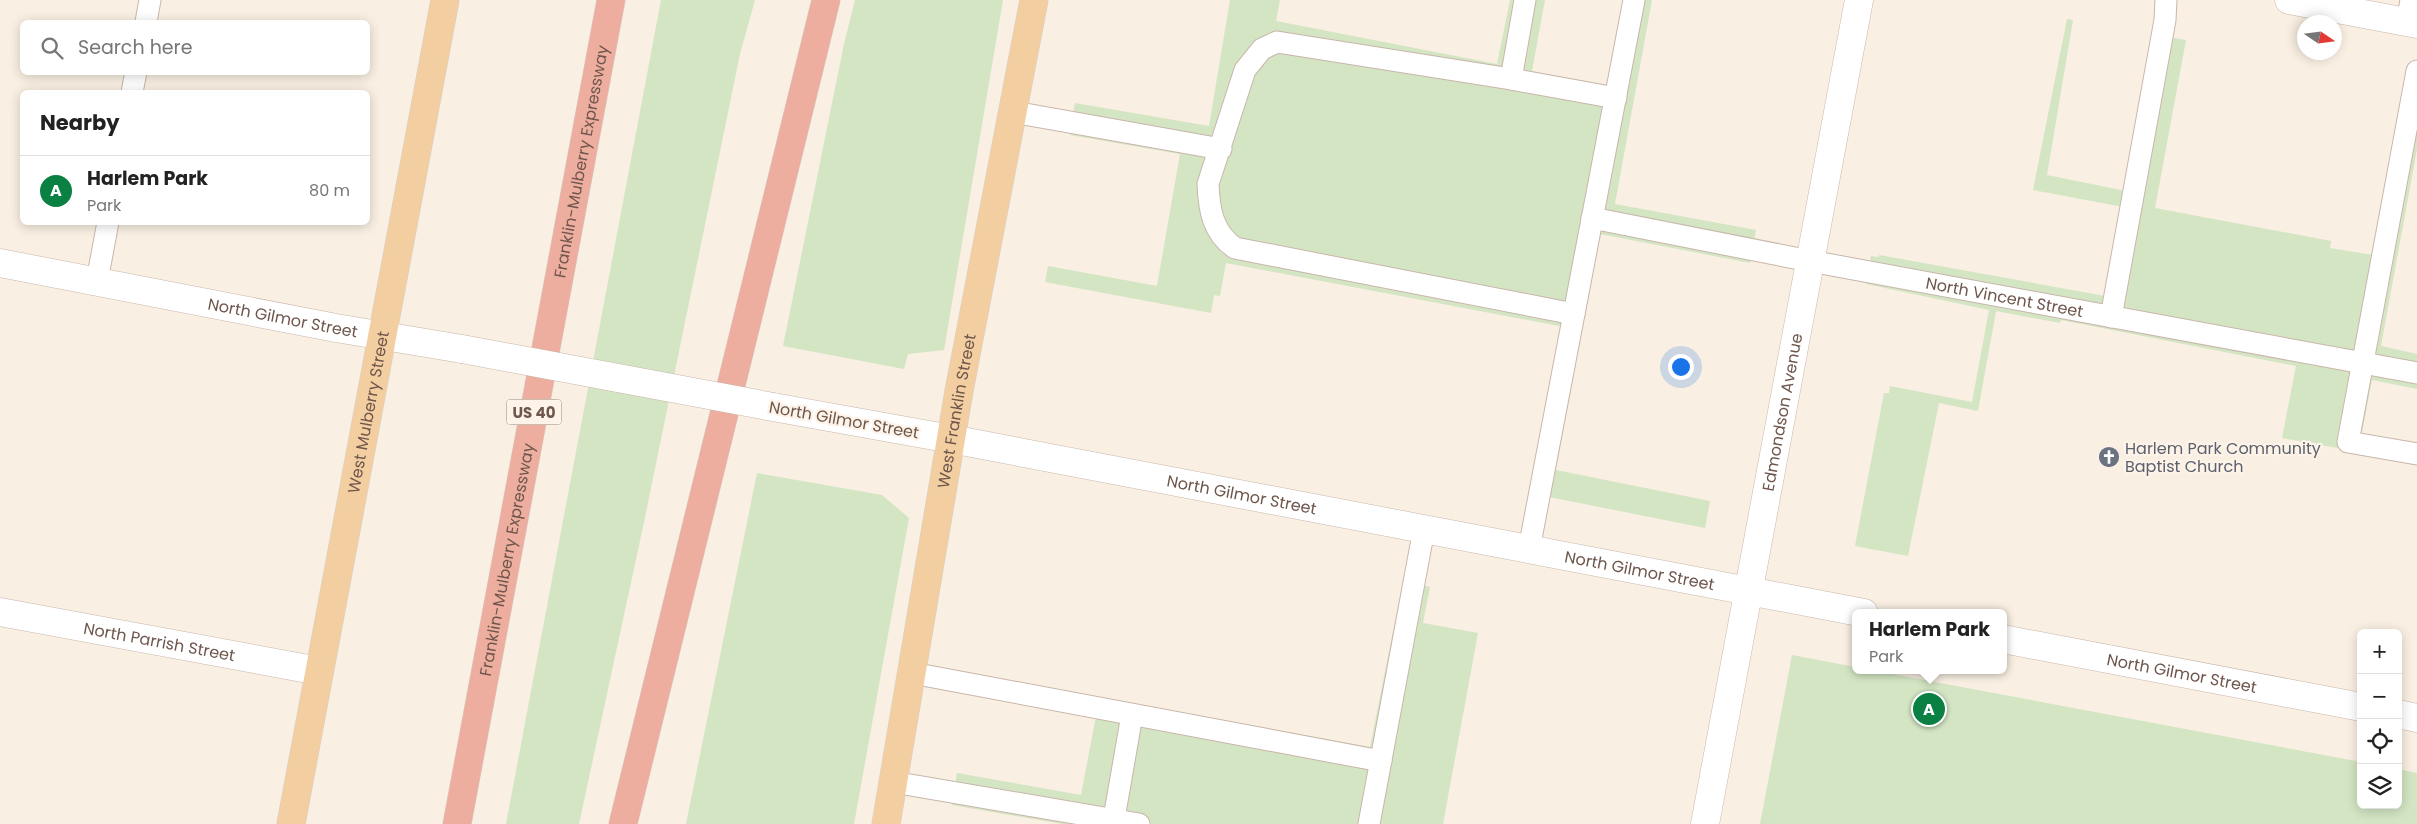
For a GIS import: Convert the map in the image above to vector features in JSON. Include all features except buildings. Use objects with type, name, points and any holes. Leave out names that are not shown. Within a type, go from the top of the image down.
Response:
[{"type":"highway","name":"Franklin-Mulberry Expressway","points":[[457,824],[611,0]]},
{"type":"highway","points":[[623,824],[823,13]]},
{"type":"main road","name":"West Mulberry Street","points":[[291,824],[444,0]]},
{"type":"main road","name":"West Franklin Street","points":[[886,824],[950,439],[1034,0]]},
{"type":"street","name":"Edmondson Avenue","points":[[1705,824],[1858,0]]},
{"type":"street","points":[[2289,0],[2412,15]]},
{"type":"street","name":"North Gilmor Street","points":[[0,263],[336,328],[462,349],[950,439],[1852,611]]},
{"type":"street","name":"North Parrish Street","points":[[0,612],[320,671]]},
{"type":"street","name":"North Gilmor Street","points":[[2007,640],[2357,706]]},
{"type":"street","points":[[2402,715],[2417,718]]},
{"type":"lane","points":[[146,20],[150,0]]},
{"type":"lane","points":[[1511,79],[1525,0]]},
{"type":"lane","points":[[1529,549],[1634,0]]},
{"type":"lane","points":[[2111,317],[2165,20],[2166,0]]},
{"type":"lane","points":[[1574,314],[1235,248],[1224,240],[1213,220],[1208,184],[1221,149],[1245,70],[1262,49],[1277,42],[1511,79],[1616,98]]},
{"type":"lane","points":[[2417,71],[2348,442],[2417,454]]},
{"type":"lane","points":[[132,90],[135,75]]},
{"type":"lane","points":[[1013,112],[1221,149]]},
{"type":"lane","name":"North Vincent Street","points":[[1592,218],[1810,261],[2417,373]]},
{"type":"lane","points":[[97,281],[107,225]]},
{"type":"lane","points":[[1369,824],[1424,529]]},
{"type":"lane","points":[[912,673],[1381,761]]},
{"type":"lane","points":[[1113,822],[1132,715]]},
{"type":"lane","points":[[893,782],[1113,822],[1139,824]]},
{"type":"green space","points":[[661,0],[755,0],[740,54],[644,522],[579,824],[506,824]]},
{"type":"green space","points":[[855,0],[1003,0],[944,350],[908,354],[904,369],[783,346],[844,44]]},
{"type":"green space","points":[[1230,0],[1280,0],[1276,21],[1497,64],[1510,0],[1545,0],[1532,71],[1617,87],[1634,0],[1652,0],[1615,204],[1756,230],[1750,263],[1600,234],[1556,470],[1710,501],[1705,528],[1534,494],[1565,327],[1226,263],[1220,296],[1214,295],[1211,313],[1045,282],[1048,266],[1157,286],[1180,154],[1070,135],[1075,103],[1209,126]]},
{"type":"green space","points":[[2067,19],[2073,20],[2047,175],[2126,191],[2157,35],[2186,40],[2155,208],[2331,241],[2330,248],[2379,256],[2417,84],[2417,149],[2381,346],[2417,354],[2417,389],[2372,380],[2362,433],[2417,445],[2417,462],[2282,438],[2296,366],[2061,320],[2060,323],[1996,311],[1978,411],[1939,403],[1908,556],[1855,546],[1884,393],[1889,393],[1890,386],[1972,402],[1989,310],[1866,284],[1871,256],[1879,257],[1879,255],[2105,296],[2123,207],[2033,190]]},
{"type":"green space","points":[[757,473],[882,495],[909,518],[854,824],[686,824]]},
{"type":"green space","points":[[1403,581],[1430,587],[1423,623],[1478,633],[1443,824],[1062,824],[952,805],[957,773],[1081,795],[1096,716],[973,674],[1370,747]]},
{"type":"green space","points":[[1792,655],[1852,666],[1852,674],[1892,674],[2357,761],[2357,809],[2402,809],[2402,770],[2417,773],[2417,824],[1760,824]]},
{"type":"place","name":"Harlem Park Community Baptist Church","points":[[2109,457]]},
{"type":"place","name":"Harlem Park","points":[[1929,709]]}]
